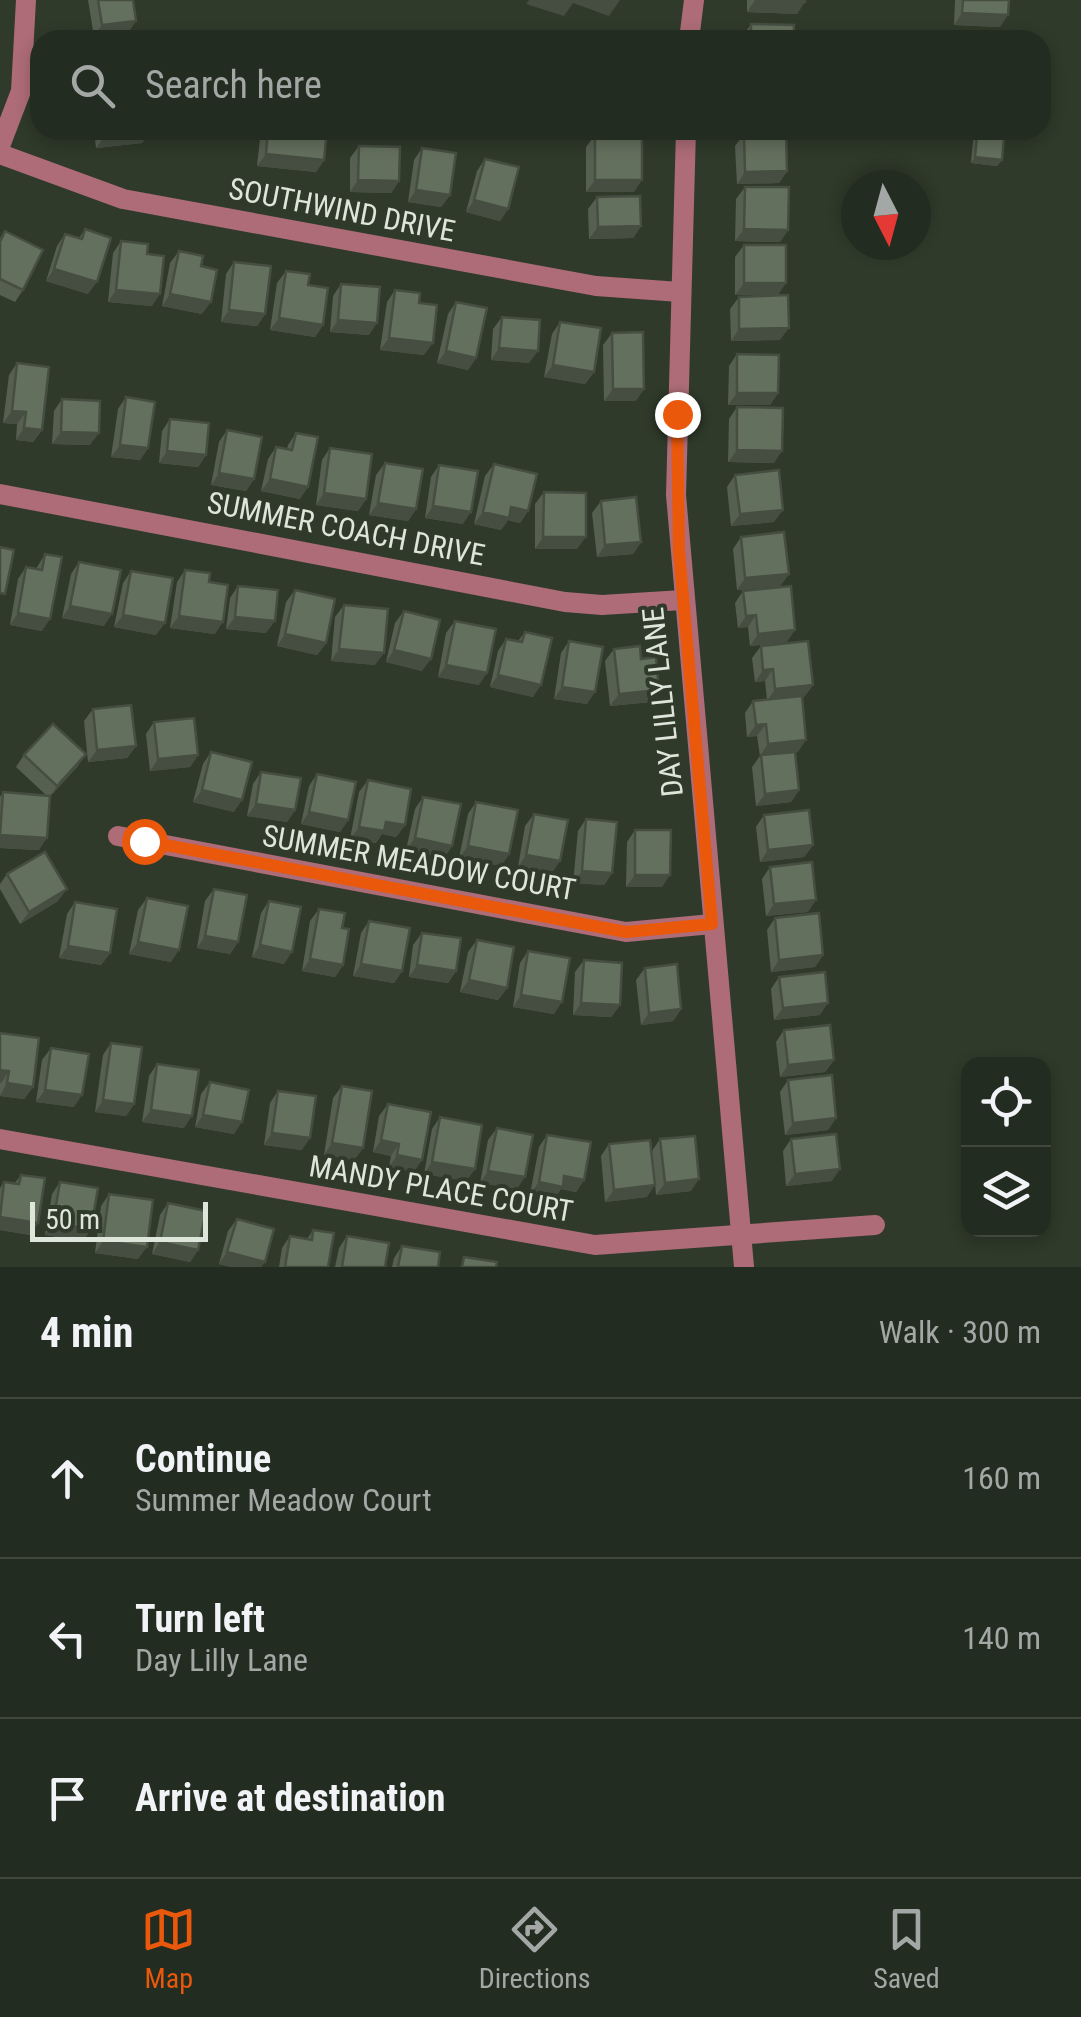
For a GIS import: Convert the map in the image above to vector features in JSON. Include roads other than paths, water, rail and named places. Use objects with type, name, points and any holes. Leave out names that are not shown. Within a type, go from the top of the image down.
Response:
[{"type":"street","points":[[0,146],[20,90],[26,0]]},
{"type":"street","points":[[690,30],[694,0]]},
{"type":"street","name":"DAY LILLY LANE","points":[[686,140],[675,446],[683,600],[744,1267]]},
{"type":"street","name":"SOUTHWIND DRIVE","points":[[0,154],[80,187],[123,199],[596,286],[680,292]]},
{"type":"street","name":"SUMMER COACH DRIVE","points":[[0,494],[564,602],[602,605],[683,600]]},
{"type":"street","name":"SUMMER MEADOW COURT","points":[[118,836],[626,932],[712,924]]},
{"type":"street","name":"MANDY PLACE COURT","points":[[0,1139],[548,1239],[629,1246],[875,1224]]}]
